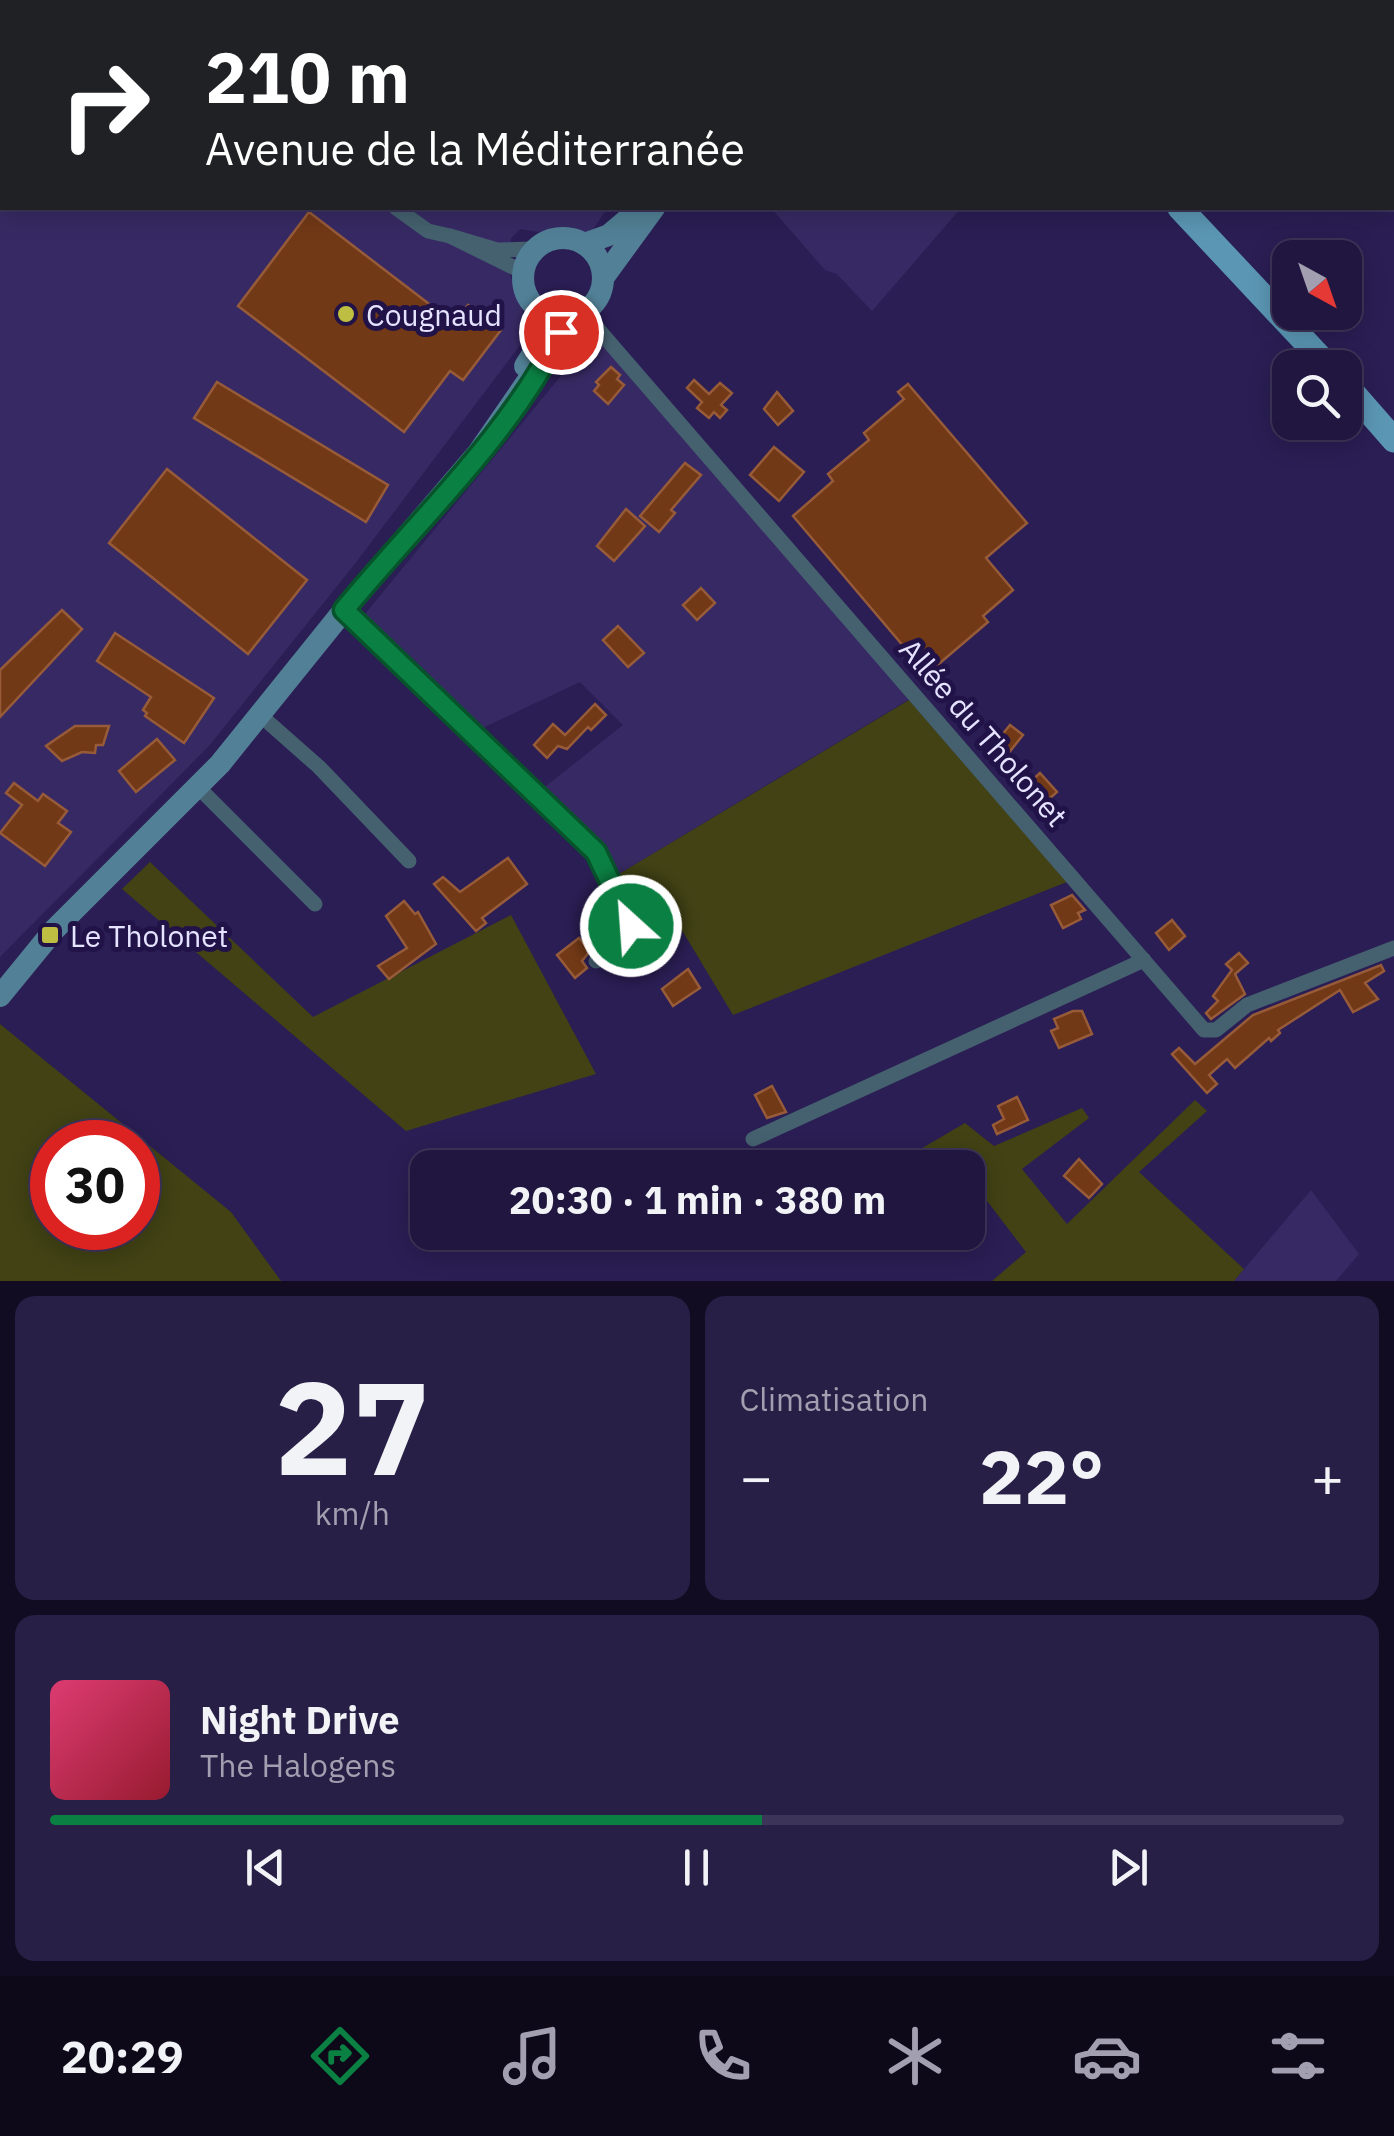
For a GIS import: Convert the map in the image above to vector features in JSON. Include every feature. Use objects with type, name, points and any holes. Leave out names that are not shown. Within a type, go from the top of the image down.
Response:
[{"type":"main road","points":[[578,315],[558,318],[539,311],[527,297],[522,272],[534,249],[558,238],[584,244],[609,235],[640,210]]},
{"type":"main road","points":[[0,996],[54,930],[198,787],[478,452],[578,315],[594,304],[603,278],[653,210]]},
{"type":"main road","points":[[1182,210],[1313,350]]},
{"type":"main road","points":[[584,244],[601,265],[603,278]]},
{"type":"main road","points":[[350,602],[425,495],[525,366],[537,347],[539,311]]},
{"type":"main road","points":[[1362,403],[1394,440]]},
{"type":"main road","points":[[0,977],[91,874],[259,714]]},
{"type":"street","points":[[399,210],[428,231],[497,250],[534,249]]},
{"type":"street","points":[[450,236],[522,272]]},
{"type":"street","name":"Allée du Tholonet","points":[[578,315],[1204,1030],[1216,1030],[1247,1004],[1394,948]]},
{"type":"street","points":[[350,602],[596,852],[631,926],[596,961]]},
{"type":"street","points":[[259,714],[319,767],[409,861]]},
{"type":"street","points":[[198,787],[315,904]]},
{"type":"street","points":[[752,1140],[1144,960]]},
{"type":"shaded area","points":[[0,210],[606,210],[587,239],[520,229],[511,238],[509,272],[530,332],[354,565],[209,746],[0,957]]},
{"type":"shaded area","points":[[773,210],[959,210],[872,311],[837,274],[825,270]]},
{"type":"shaded area","points":[[594,328],[916,695],[619,874],[541,790],[623,725],[580,682],[476,731],[360,620],[560,377]]},
{"type":"shaded area","points":[[909,700],[1067,882],[733,1015],[683,932],[619,874]]},
{"type":"shaded area","points":[[150,862],[313,1017],[511,915],[596,1074],[406,1131],[122,889]]},
{"type":"shaded area","points":[[0,1024],[118,1120],[30,1120],[30,1250],[160,1250],[160,1154],[231,1212],[281,1281],[0,1281]]},
{"type":"shaded area","points":[[1195,1100],[1207,1111],[1139,1172],[1244,1269],[1234,1281],[992,1281],[1026,1252],[985,1198],[985,1150],[919,1150],[965,1123],[994,1146],[1082,1108],[1089,1118],[1022,1169],[1067,1224]]},
{"type":"shaded area","points":[[1311,1190],[1359,1254],[1336,1281],[1234,1281]]},
{"type":"building","name":"Cougnaud","points":[[309,212],[454,323],[468,305],[501,330],[463,380],[450,371],[404,432],[238,306]]},
{"type":"building","points":[[611,367],[624,385],[608,404],[594,391],[599,385],[596,382]]},
{"type":"building","points":[[694,380],[709,394],[720,383],[732,393],[721,405],[727,410],[720,418],[714,412],[709,418],[697,408],[702,402],[687,388]]},
{"type":"building","points":[[217,382],[388,485],[366,522],[194,418]]},
{"type":"building","points":[[908,384],[1027,523],[986,558],[1013,590],[983,616],[988,622],[927,674],[793,516],[833,481],[828,474],[869,440],[864,433],[904,399],[898,392]]},
{"type":"building","points":[[777,392],[793,411],[778,425],[764,409]]},
{"type":"building","points":[[774,447],[804,472],[779,501],[750,475]]},
{"type":"building","points":[[685,463],[701,475],[671,510],[675,513],[659,532],[640,516]]},
{"type":"building","points":[[167,469],[307,580],[248,654],[109,543]]},
{"type":"building","points":[[626,509],[645,526],[614,561],[597,546]]},
{"type":"building","points":[[701,588],[715,603],[697,620],[683,605]]},
{"type":"building","points":[[62,610],[82,629],[0,717],[0,670]]},
{"type":"building","points":[[618,626],[644,653],[628,667],[603,640]]},
{"type":"building","points":[[115,633],[214,698],[184,743],[145,716],[143,710],[151,697],[97,661]]},
{"type":"building","points":[[595,704],[606,715],[567,749],[558,746],[547,758],[534,745],[553,724],[565,735]]},
{"type":"building","points":[[1010,725],[1023,735],[999,765],[986,755]]},
{"type":"building","points":[[75,726],[109,726],[103,745],[96,745],[95,753],[82,752],[62,761],[46,746]]},
{"type":"building","points":[[157,739],[175,760],[136,792],[119,771]]},
{"type":"building","points":[[1040,773],[1057,792],[1040,807],[1023,788]]},
{"type":"building","points":[[14,783],[38,801],[43,794],[67,811],[58,823],[71,832],[45,866],[0,833],[22,805],[6,793]]},
{"type":"building","points":[[508,858],[527,884],[482,918],[486,923],[476,931],[434,884],[443,877],[460,892]]},
{"type":"building","points":[[1072,895],[1085,910],[1078,913],[1081,919],[1063,928],[1051,905]]},
{"type":"building","points":[[404,901],[415,914],[418,912],[436,944],[389,979],[378,966],[407,948],[386,916]]},
{"type":"building","points":[[1172,920],[1185,936],[1169,950],[1156,933]]},
{"type":"building","points":[[579,938],[590,951],[582,961],[587,968],[575,978],[557,955]]},
{"type":"building","points":[[1239,953],[1248,963],[1235,974],[1245,994],[1211,1019],[1206,1013],[1218,1001],[1213,996],[1232,970],[1226,964]]},
{"type":"building","points":[[1381,965],[1384,971],[1365,983],[1378,999],[1353,1012],[1340,990],[1278,1030],[1280,1033],[1271,1041],[1269,1038],[1235,1068],[1227,1059],[1209,1075],[1217,1084],[1207,1093],[1172,1054],[1179,1048],[1195,1064],[1253,1015]]},
{"type":"building","points":[[688,969],[700,988],[673,1006],[662,989]]},
{"type":"building","points":[[1082,1011],[1092,1034],[1059,1048],[1051,1031],[1058,1028],[1054,1019]]},
{"type":"building","points":[[772,1086],[786,1112],[767,1118],[755,1095]]},
{"type":"building","points":[[1017,1097],[1028,1120],[997,1134],[993,1125],[1004,1119],[998,1106]]},
{"type":"building","points":[[1079,1159],[1102,1184],[1089,1198],[1064,1176]]},
{"type":"place","name":"Cougnaud","points":[[346,314]]},
{"type":"place","name":"Le Tholonet","points":[[50,935]]},
{"type":"route","points":[[561,332],[533,378],[478,452],[344,610],[596,852],[631,926]]}]
